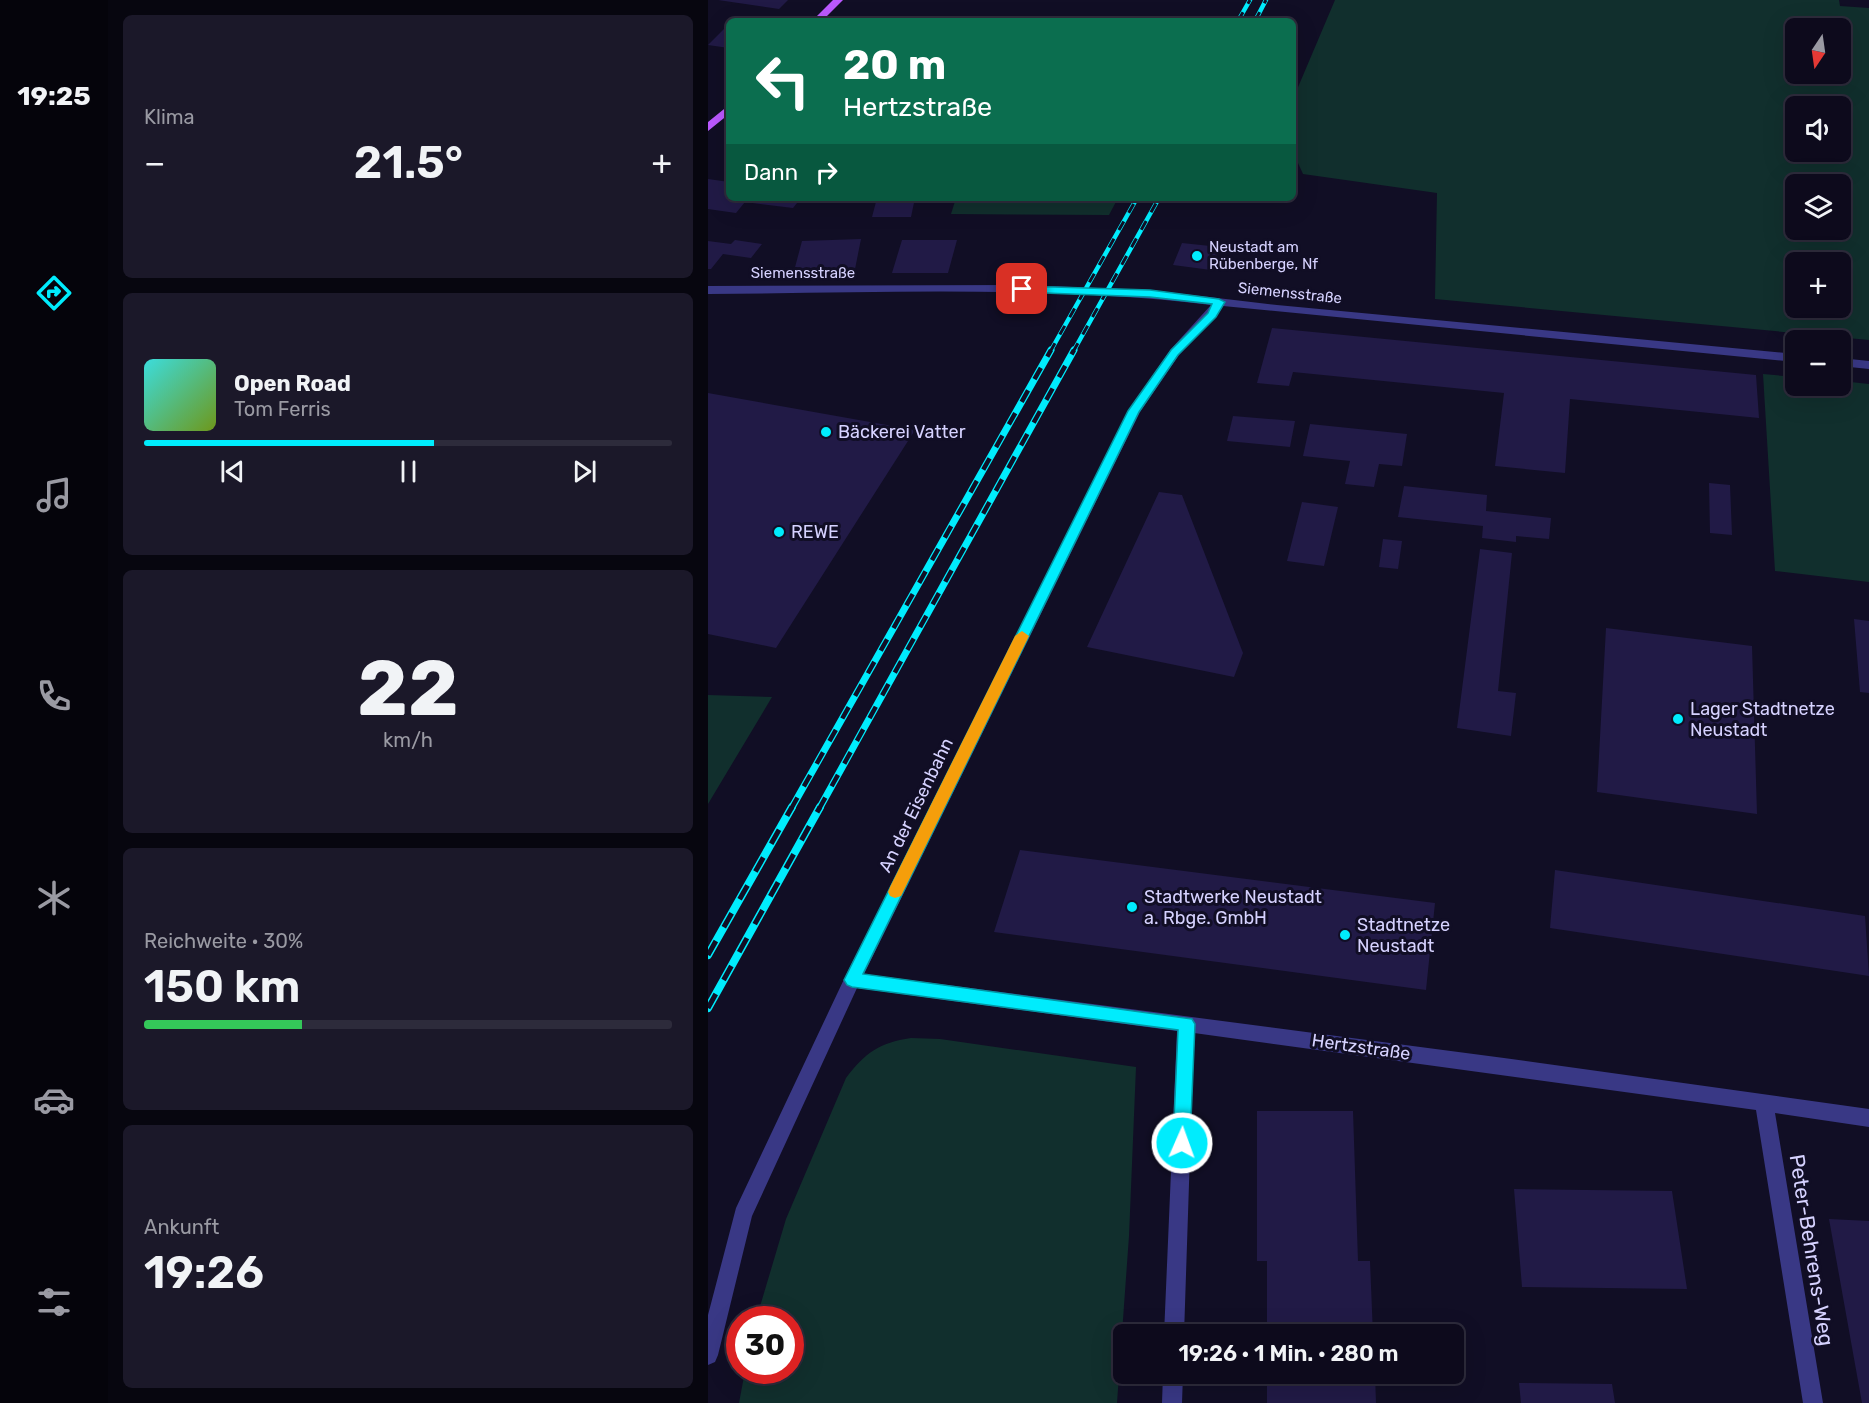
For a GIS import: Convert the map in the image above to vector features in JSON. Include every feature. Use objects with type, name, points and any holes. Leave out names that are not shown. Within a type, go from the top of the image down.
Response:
[{"type":"main road","points":[[820,18],[838,0]]},
{"type":"main road","points":[[708,128],[726,111]]},
{"type":"street","name":"Siemensstraße","points":[[708,290],[1084,291],[1150,294],[1277,309],[1785,357]]},
{"type":"street","name":"An der Eisenbahn","points":[[708,1355],[743,1215],[852,980],[1134,411],[1174,352],[1212,314],[1219,302]]},
{"type":"street","points":[[1851,363],[1869,365]]},
{"type":"street","name":"Hertzstraße","points":[[852,980],[1869,1118]]},
{"type":"street","points":[[1174,1324],[1186,1024]]},
{"type":"street","name":"Peter-Behrens-Weg","points":[[1764,1104],[1813,1403]]},
{"type":"street","points":[[1172,1403],[1173,1384]]},
{"type":"green space","points":[[1335,0],[1839,0],[1840,6],[1869,8],[1869,340],[1851,338],[1851,330],[1785,330],[1785,332],[1435,299],[1437,193],[1303,174],[1296,159],[1296,92]]},
{"type":"green space","points":[[955,201],[1116,201],[1109,215],[951,214]]},
{"type":"green space","points":[[1763,374],[1785,376],[1785,396],[1851,396],[1851,382],[1869,384],[1869,582],[1775,571]]},
{"type":"green space","points":[[708,695],[772,697],[708,804]]},
{"type":"green space","points":[[911,1038],[940,1039],[1136,1067],[1123,1324],[1113,1324],[1113,1384],[1118,1384],[1117,1403],[739,1403],[743,1384],[804,1384],[804,1306],[760,1306],[786,1219],[846,1078],[867,1055],[890,1043]]},
{"type":"building","points":[[718,0],[788,0],[779,9]]},
{"type":"building","points":[[726,27],[726,48],[708,45]]},
{"type":"building","points":[[708,179],[726,182],[726,201],[799,201],[793,208],[745,202],[736,213],[708,209]]},
{"type":"building","points":[[876,201],[914,201],[911,217],[872,217]]},
{"type":"building","points":[[861,239],[855,269],[794,271],[802,241]]},
{"type":"building","points":[[735,240],[762,244],[751,258],[723,254],[711,269],[708,269],[708,241],[731,244]]},
{"type":"building","points":[[902,240],[957,240],[948,273],[892,273]]},
{"type":"building","name":"Neustadt am Rübenberge, Nf","points":[[1182,243],[1220,247],[1211,270],[1173,265]]},
{"type":"building","points":[[1272,328],[1756,375],[1759,418],[1570,399],[1565,473],[1495,466],[1504,393],[1293,372],[1289,386],[1257,383]]},
{"type":"building","name":"REWE","points":[[708,393],[915,430],[776,648],[708,634]]},
{"type":"building","points":[[1233,416],[1295,421],[1290,447],[1227,441]]},
{"type":"building","points":[[1310,424],[1407,434],[1402,466],[1379,464],[1374,487],[1345,484],[1350,461],[1303,456]]},
{"type":"building","points":[[1709,483],[1730,485],[1732,535],[1710,533]]},
{"type":"building","points":[[1404,486],[1487,495],[1486,511],[1551,518],[1549,539],[1516,536],[1516,542],[1482,538],[1483,526],[1398,517]]},
{"type":"building","points":[[1159,492],[1182,495],[1243,653],[1234,677],[1087,647]]},
{"type":"building","points":[[1302,502],[1338,507],[1324,566],[1287,561]]},
{"type":"building","points":[[1383,539],[1402,541],[1398,569],[1379,567]]},
{"type":"building","points":[[1480,549],[1512,553],[1498,691],[1516,693],[1511,736],[1457,728]]},
{"type":"building","points":[[1854,619],[1869,621],[1869,693],[1860,692]]},
{"type":"building","name":"Lager Stadtnetze Neustadt","points":[[1606,628],[1752,646],[1757,814],[1597,792]]},
{"type":"building","points":[[1020,850],[1435,903],[1426,990],[994,932]]},
{"type":"building","points":[[1555,870],[1865,916],[1869,976],[1550,928]]},
{"type":"building","points":[[1257,1111],[1353,1111],[1358,1261],[1370,1261],[1373,1324],[1267,1324],[1267,1261],[1257,1261]]},
{"type":"building","points":[[1514,1189],[1672,1191],[1687,1289],[1522,1287]]},
{"type":"building","points":[[1829,1219],[1869,1221],[1869,1403],[1862,1403]]},
{"type":"building","points":[[1519,1383],[1612,1384],[1615,1403],[1521,1403]]},
{"type":"building","points":[[1267,1384],[1375,1384],[1376,1403],[1267,1403]]},
{"type":"railway","points":[[1240,18],[1250,0]]},
{"type":"railway","points":[[1257,18],[1266,0]]},
{"type":"railway","points":[[1050,352],[1135,201]]},
{"type":"railway","points":[[1073,352],[1157,201]]},
{"type":"railway","points":[[791,809],[1051,350]]},
{"type":"railway","points":[[819,809],[1074,350]]},
{"type":"railway","points":[[708,955],[792,807]]},
{"type":"railway","points":[[708,1008],[820,807]]},
{"type":"slow traffic","points":[[895,892],[1022,636]]},
{"type":"place","name":"Neustadt am Rübenberge, Nf","points":[[1197,256]]},
{"type":"place","name":"Bäckerei Vatter","points":[[826,432]]},
{"type":"place","name":"REWE","points":[[779,532]]},
{"type":"place","name":"Lager Stadtnetze Neustadt","points":[[1678,719]]},
{"type":"place","name":"Stadtwerke Neustadt a. Rbge. GmbH","points":[[1132,907]]},
{"type":"place","name":"Stadtnetze Neustadt","points":[[1345,935]]},
{"type":"route","points":[[1022,289],[1150,294],[1219,302],[1212,314],[1174,352],[1134,411],[852,980],[1186,1024],[1182,1143]]}]
